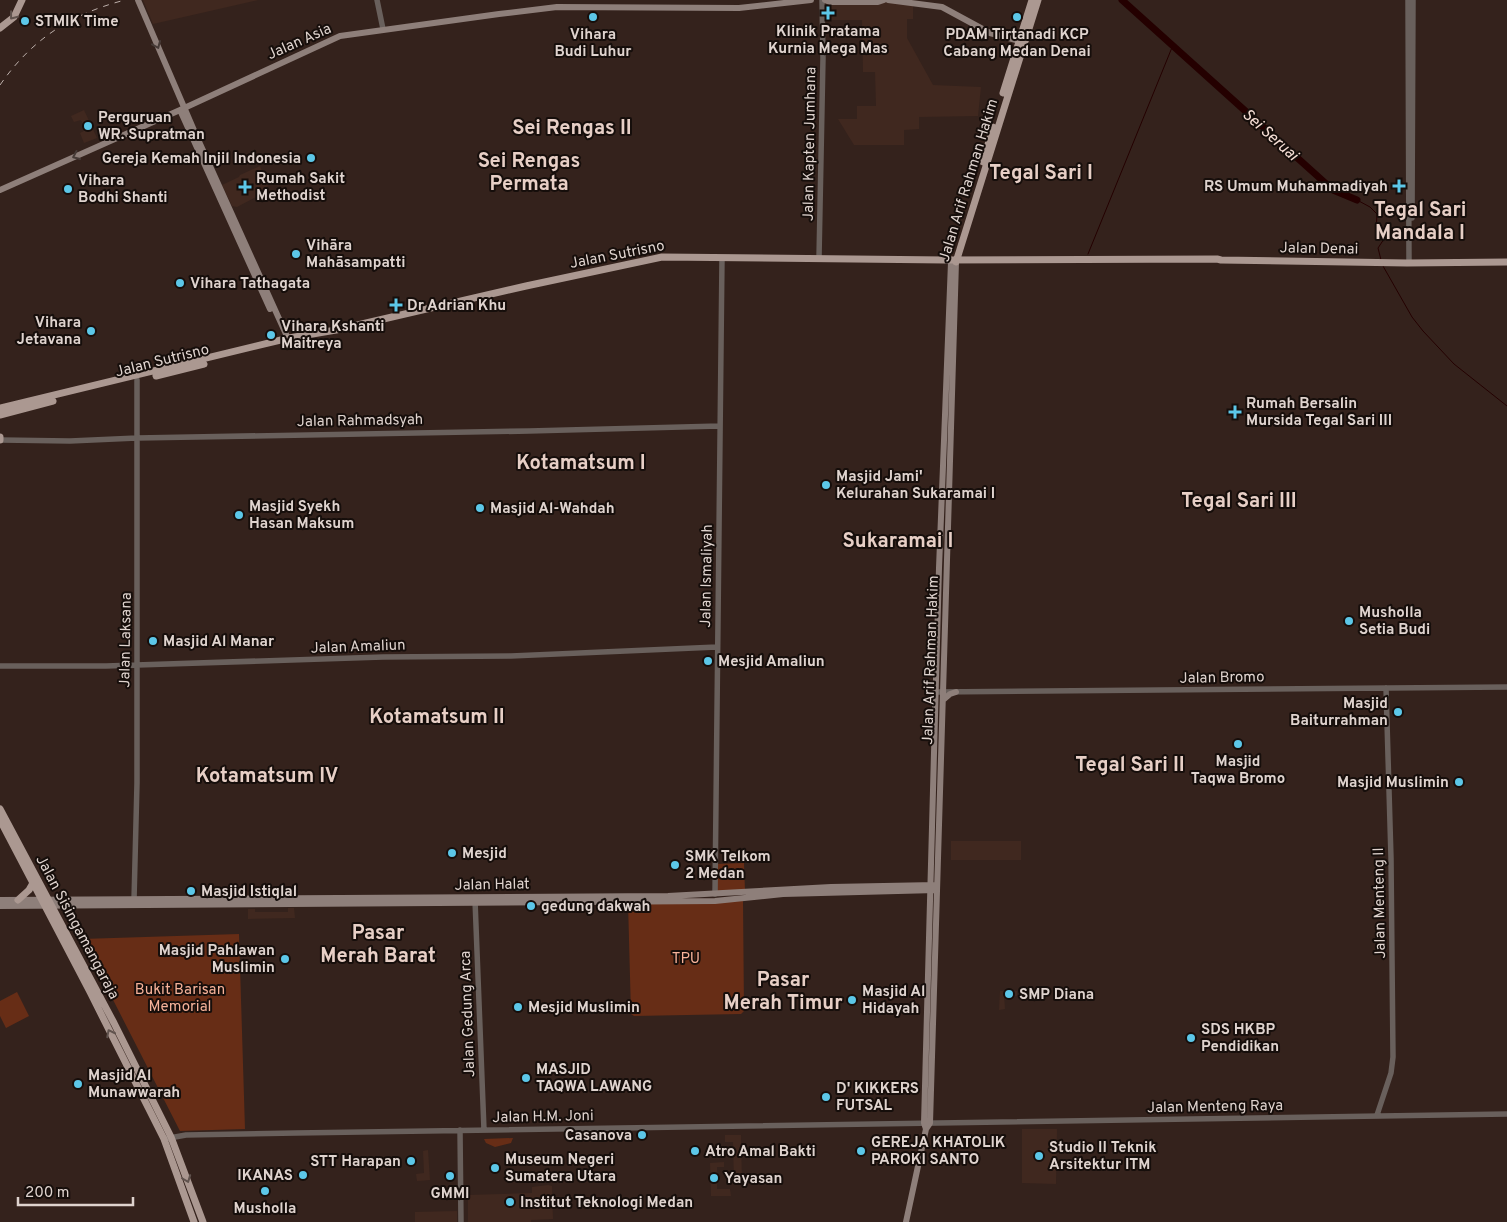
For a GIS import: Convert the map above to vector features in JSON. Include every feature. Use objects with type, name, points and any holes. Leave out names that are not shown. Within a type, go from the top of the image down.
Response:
[{"type":"main road","points":[[0,28],[14,17],[22,0]]},
{"type":"main road","points":[[138,0],[178,94],[182,109],[287,341]]},
{"type":"main road","name":"Jalan Asia","points":[[0,190],[198,102],[340,36],[557,7],[739,8],[811,0]]},
{"type":"main road","points":[[824,0],[830,2],[881,1]]},
{"type":"main road","points":[[888,0],[942,7],[990,33],[1022,42]]},
{"type":"main road","name":"Jalan Arif Rahman Hakim","points":[[1022,42],[1032,0]]},
{"type":"main road","name":"Jalan Arif Rahman Hakim","points":[[906,1222],[927,1125],[952,260],[1022,42],[1038,0]]},
{"type":"main road","points":[[178,94],[186,100],[198,102]]},
{"type":"main road","name":"Jalan Sutrisno","points":[[0,408],[324,334],[329,331],[662,257],[952,260]]},
{"type":"main road","name":"Jalan Denai","points":[[952,260],[1507,262]]},
{"type":"main road","name":"Jalan Sutrisno","points":[[0,415],[287,341]]},
{"type":"main road","name":"Jalan Arif Rahman Hakim","points":[[938,760],[943,700],[940,692]]},
{"type":"main road","points":[[943,700],[956,692]]},
{"type":"main road","name":"Jalan Sisingamangaraja","points":[[0,809],[46,903],[93,991],[167,1138],[203,1222]]},
{"type":"main road","name":"Jalan Sisingamangaraja","points":[[0,820],[33,883],[46,903]]},
{"type":"main road","points":[[18,900],[29,890],[33,883]]},
{"type":"main road","name":"Jalan Halat","points":[[46,903],[475,900],[715,894],[813,888],[933,888]]},
{"type":"main road","name":"Jalan Halat","points":[[46,903],[134,900],[715,900],[783,894],[933,888]]},
{"type":"main road","points":[[0,900],[46,903]]},
{"type":"main road","points":[[0,906],[46,903]]},
{"type":"main road","name":"Jalan Sisingamangaraja","points":[[167,1138],[194,1222]]},
{"type":"street","points":[[377,0],[383,29]]},
{"type":"street","name":"Jalan Kapten Jumhana","points":[[819,258],[824,0]]},
{"type":"street","points":[[1408,0],[1410,263]]},
{"type":"street","points":[[1410,263],[1413,0]]},
{"type":"street","name":"Jalan Ismaliyah","points":[[715,894],[722,258]]},
{"type":"street","name":"Jalan Laksana","points":[[134,900],[138,783],[136,664],[138,574],[137,380]]},
{"type":"street","name":"Jalan Rahmadsyah","points":[[0,439],[55,441],[720,426]]},
{"type":"street","name":"Jalan Amaliun","points":[[0,666],[383,657],[511,656],[717,647]]},
{"type":"street","name":"Jalan Bromo","points":[[940,692],[1507,687]]},
{"type":"street","name":"Jalan Menteng II","points":[[1377,1115],[1393,1064],[1391,858],[1386,688]]},
{"type":"street","name":"Jalan Gedung Arca","points":[[475,900],[484,1130]]},
{"type":"street","name":"Jalan Menteng Raya","points":[[927,1125],[1507,1114]]},
{"type":"street","name":"Jalan H.M. Joni","points":[[167,1138],[186,1135],[460,1130],[927,1125]]},
{"type":"street","points":[[460,1130],[461,1222]]},
{"type":"shaded area","points":[[143,0],[258,0],[153,24]]},
{"type":"shaded area","points":[[822,0],[913,0],[913,19],[907,19],[907,38],[933,85],[981,87],[978,116],[919,117],[919,129],[904,130],[904,145],[854,145],[838,119],[857,119],[857,106],[876,106],[875,72],[863,72],[862,20],[822,20]]},
{"type":"shaded area","name":"Perguruan WR. Supratman","points":[[84,110],[97,138],[84,143],[80,133],[86,130],[81,120],[74,122],[71,116]]},
{"type":"shaded area","name":"Rumah Sakit Methodist","points":[[260,166],[268,186],[256,197],[237,207],[232,206],[222,185]]},
{"type":"shaded area","points":[[951,841],[1021,841],[1021,860],[951,860]]},
{"type":"shaded area","points":[[288,908],[294,908],[295,918],[248,919],[248,909],[255,909],[255,912],[288,912]]},
{"type":"shaded area","points":[[1000,991],[1017,991],[1017,996],[1004,996],[1005,1009],[999,1010]]},
{"type":"shaded area","name":"Studio II Teknik Arsitektur ITM","points":[[1022,1129],[1057,1129],[1056,1184],[1022,1183]]},
{"type":"shaded area","points":[[725,1135],[741,1135],[742,1184],[734,1184],[733,1142],[725,1142]]},
{"type":"shaded area","points":[[428,1150],[430,1180],[417,1181],[416,1174],[424,1173],[423,1151]]},
{"type":"shaded area","name":"Yayasan","points":[[724,1162],[724,1167],[717,1167],[717,1189],[730,1189],[731,1196],[711,1196],[710,1163]]},
{"type":"shaded area","name":"Institut Teknologi Medan","points":[[552,1186],[553,1219],[531,1220],[531,1222],[468,1222],[468,1195],[532,1193],[532,1187]]},
{"type":"shaded area","points":[[457,1211],[457,1222],[415,1222],[415,1212]]},
{"type":"green space","points":[[744,863],[745,891],[716,892],[715,864]]},
{"type":"green space","name":"TPU","points":[[743,901],[744,1011],[741,1014],[634,1016],[631,1014],[628,902]]},
{"type":"green space","name":"Bukit Barisan Memorial","points":[[239,934],[245,1129],[180,1131],[82,939]]},
{"type":"green space","points":[[17,992],[29,1016],[6,1028],[0,1016],[0,1001]]},
{"type":"green space","points":[[513,1138],[511,1143],[495,1147],[486,1143],[484,1139]]},
{"type":"waterway","name":"Sei Seruai","points":[[1122,0],[1333,190],[1357,200]]},
{"type":"waterway","points":[[1088,254],[1173,45]]},
{"type":"waterway","name":"Sei Seruai","points":[[1357,200],[1370,207],[1377,214],[1376,233],[1384,239],[1378,248],[1381,260]]},
{"type":"waterway","name":"Sei Seruai","points":[[1383,266],[1412,317],[1423,331],[1454,364],[1507,406]]},
{"type":"railway","points":[[0,85],[25,54],[54,30],[87,13],[125,0]]},
{"type":"place","name":"Klinik Pratama Kurnia Mega Mas","points":[[828,13]]},
{"type":"place","name":"Vihara Budi Luhur","points":[[593,17]]},
{"type":"place","name":"PDAM Tirtanadi KCP Cabang Medan Denai","points":[[1017,17]]},
{"type":"place","name":"STMIK Time","points":[[25,21]]},
{"type":"place","name":"Perguruan WR. Supratman","points":[[88,126]]},
{"type":"place","name":"Gereja Kemah Injil Indonesia","points":[[311,158]]},
{"type":"place","name":"RS Umum Muhammadiyah","points":[[1399,186]]},
{"type":"place","name":"Rumah Sakit Methodist","points":[[245,187]]},
{"type":"place","name":"Vihara Bodhi Shanti","points":[[68,189]]},
{"type":"place","name":"Vihāra Mahāsampatti","points":[[296,254]]},
{"type":"place","name":"Vihara Tathagata","points":[[180,283]]},
{"type":"place","name":"Dr Adrian Khu","points":[[396,305]]},
{"type":"place","name":"Vihara Jetavana","points":[[91,331]]},
{"type":"place","name":"Vihara Kshanti Maitreya","points":[[271,335]]},
{"type":"place","name":"Rumah Bersalin Mursida Tegal Sari III","points":[[1235,412]]},
{"type":"place","name":"Masjid Jami' Kelurahan Sukaramai I","points":[[826,485]]},
{"type":"place","name":"Masjid Al-Wahdah","points":[[480,508]]},
{"type":"place","name":"Masjid Syekh Hasan Maksum","points":[[239,515]]},
{"type":"place","name":"Musholla Setia Budi","points":[[1349,621]]},
{"type":"place","name":"Masjid Al Manar","points":[[153,641]]},
{"type":"place","name":"Mesjid Amaliun","points":[[708,661]]},
{"type":"place","name":"Masjid Baiturrahman","points":[[1398,712]]},
{"type":"place","name":"Masjid Taqwa Bromo","points":[[1238,744]]},
{"type":"place","name":"Masjid Muslimin","points":[[1459,782]]},
{"type":"place","name":"Mesjid","points":[[452,853]]},
{"type":"place","name":"SMK Telkom 2 Medan","points":[[675,865]]},
{"type":"place","name":"Masjid Istiqlal","points":[[191,891]]},
{"type":"place","name":"gedung dakwah","points":[[531,906]]},
{"type":"place","name":"Masjid Pahlawan Muslimin","points":[[285,959]]},
{"type":"place","name":"SMP Diana","points":[[1009,994]]},
{"type":"place","name":"Masjid Al Hidayah","points":[[852,1000]]},
{"type":"place","name":"Mesjid Muslimin","points":[[518,1007]]},
{"type":"place","name":"SDS HKBP Pendidikan","points":[[1191,1038]]},
{"type":"place","name":"MASJID TAQWA LAWANG","points":[[526,1078]]},
{"type":"place","name":"Masjid Al Munawwarah","points":[[78,1084]]},
{"type":"place","name":"D' KIKKERS FUTSAL","points":[[826,1097]]},
{"type":"place","name":"Casanova","points":[[642,1135]]},
{"type":"place","name":"Atro Amal Bakti","points":[[695,1151]]},
{"type":"place","name":"GEREJA KHATOLIK PAROKI SANTO","points":[[861,1151]]},
{"type":"place","name":"Studio II Teknik Arsitektur ITM","points":[[1039,1156]]},
{"type":"place","name":"STT Harapan","points":[[411,1161]]},
{"type":"place","name":"Museum Negeri Sumatera Utara","points":[[495,1168]]},
{"type":"place","name":"IKANAS","points":[[303,1175]]},
{"type":"place","name":"GMMI","points":[[450,1176]]},
{"type":"place","name":"Yayasan","points":[[714,1178]]},
{"type":"place","name":"Musholla","points":[[265,1191]]},
{"type":"place","name":"Institut Teknologi Medan","points":[[510,1202]]},
{"type":"district","name":"Sei Rengas II","points":[[572,127]]},
{"type":"district","name":"Sei Rengas Permata","points":[[529,172]]},
{"type":"district","name":"Tegal Sari I","points":[[1041,172]]},
{"type":"district","name":"Tegal Sari Mandala I","points":[[1420,220]]},
{"type":"district","name":"Kotamatsum I","points":[[581,462]]},
{"type":"district","name":"Tegal Sari III","points":[[1239,500]]},
{"type":"district","name":"Sukaramai I","points":[[898,540]]},
{"type":"district","name":"Kotamatsum II","points":[[437,716]]},
{"type":"district","name":"Tegal Sari II","points":[[1130,764]]},
{"type":"district","name":"Kotamatsum IV","points":[[267,775]]},
{"type":"district","name":"Pasar Merah Barat","points":[[378,944]]},
{"type":"district","name":"Pasar Merah Timur","points":[[783,990]]}]
